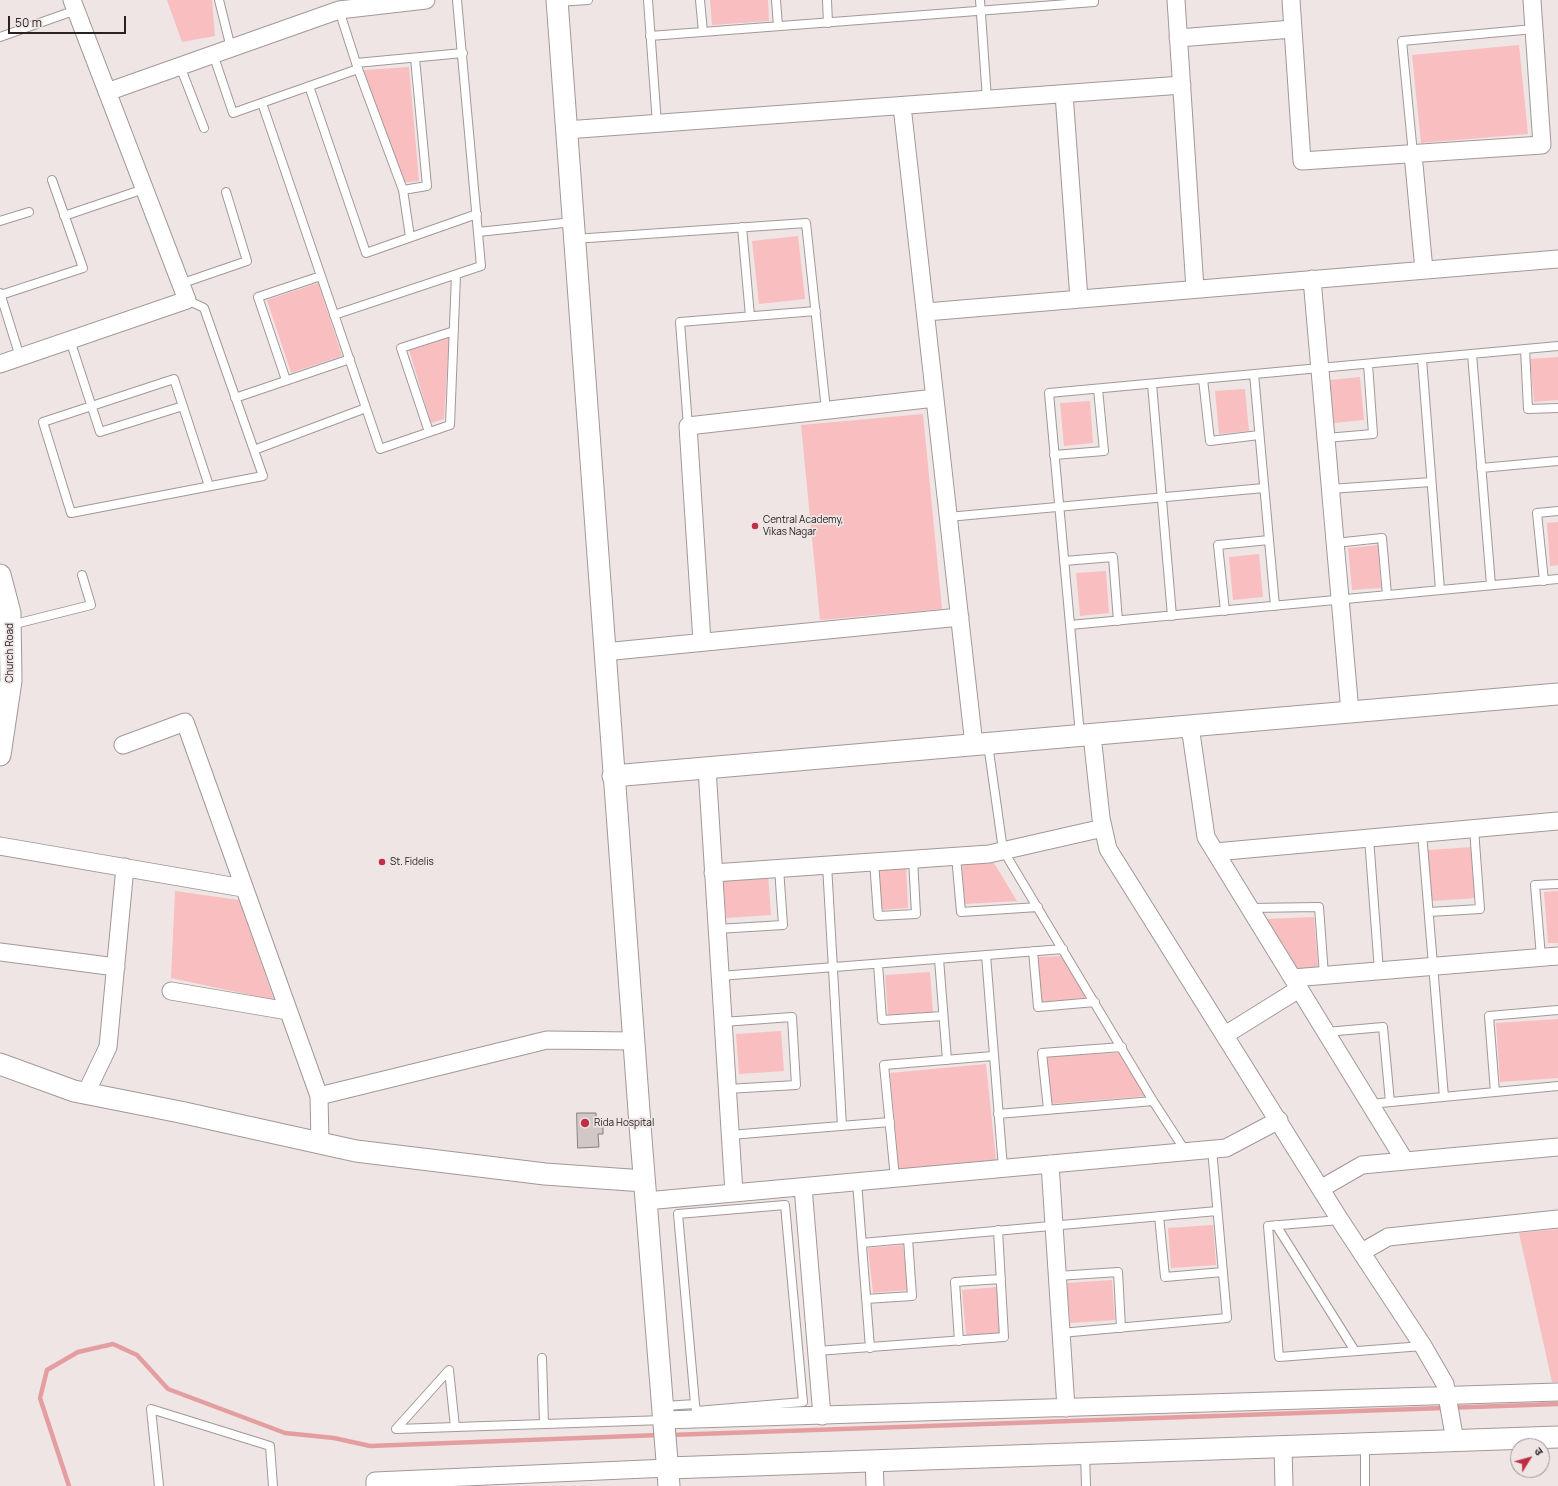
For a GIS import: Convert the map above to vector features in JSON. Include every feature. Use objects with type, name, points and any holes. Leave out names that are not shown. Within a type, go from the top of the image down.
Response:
[{"type":"street","points":[[107,92],[231,48],[339,5],[426,0]]},
{"type":"street","points":[[1176,0],[1195,289]]},
{"type":"street","points":[[1291,0],[1302,161],[1542,146],[1532,0]]},
{"type":"street","points":[[557,1],[633,1041],[669,1477]]},
{"type":"street","points":[[0,364],[186,300],[74,5]]},
{"type":"street","points":[[1178,38],[1293,29]]},
{"type":"street","points":[[566,130],[1182,85]]},
{"type":"street","points":[[1064,94],[1079,299]]},
{"type":"street","points":[[902,106],[960,617],[981,744]]},
{"type":"street","points":[[1413,154],[1424,270]]},
{"type":"street","points":[[926,312],[1558,259]]},
{"type":"street","points":[[1312,279],[1350,712]]},
{"type":"street","points":[[702,642],[688,426],[935,398]]},
{"type":"street","name":"Church Road","points":[[0,575],[10,613],[10,681],[0,755]]},
{"type":"street","points":[[604,652],[960,617]]},
{"type":"street","points":[[613,776],[1558,694]]},
{"type":"street","points":[[123,745],[185,722],[319,1096],[320,1143]]},
{"type":"street","points":[[1190,726],[1206,837],[1405,1161]]},
{"type":"street","points":[[1086,735],[1108,849],[1322,1188],[1340,1220],[1423,1346],[1445,1384],[1455,1441]]},
{"type":"street","points":[[707,768],[734,1193]]},
{"type":"street","points":[[1215,852],[1558,821]]},
{"type":"street","points":[[713,873],[989,854],[1104,828]]},
{"type":"street","points":[[0,846],[244,888]]},
{"type":"street","points":[[86,1093],[108,1047],[125,867]]},
{"type":"street","points":[[0,952],[116,967]]},
{"type":"street","points":[[1225,1035],[1296,983],[1324,975],[1550,956]]},
{"type":"street","points":[[171,991],[288,1012]]},
{"type":"street","points":[[319,1096],[548,1040],[633,1041]]},
{"type":"street","points":[[0,1064],[74,1091],[356,1151],[537,1173],[645,1191],[734,1193],[1226,1148],[1279,1120]]},
{"type":"street","points":[[1322,1188],[1362,1164],[1558,1147]]},
{"type":"street","points":[[1050,1164],[1066,1408]]},
{"type":"street","points":[[803,1187],[822,1416]]},
{"type":"street","points":[[1362,1252],[1388,1237],[1558,1219]]},
{"type":"street","points":[[664,1424],[822,1416],[1066,1408],[1449,1405],[1558,1392]]},
{"type":"street","points":[[375,1486],[375,1481],[669,1477],[874,1460],[1558,1437]]},
{"type":"street","points":[[1283,1446],[1284,1486]]},
{"type":"street","points":[[874,1460],[875,1486]]},
{"type":"lane","points":[[219,0],[231,48]]},
{"type":"lane","points":[[334,315],[481,266],[457,0]]},
{"type":"lane","points":[[557,1],[588,0]]},
{"type":"lane","points":[[648,0],[657,124]]},
{"type":"lane","points":[[700,0],[703,32]]},
{"type":"lane","points":[[776,0],[778,26]]},
{"type":"lane","points":[[827,0],[828,23]]},
{"type":"lane","points":[[980,0],[987,99]]},
{"type":"lane","points":[[650,36],[980,11],[1029,4],[1094,2],[1094,0]]},
{"type":"lane","points":[[0,37],[74,5]]},
{"type":"lane","points":[[339,5],[357,66],[403,190],[410,237]]},
{"type":"lane","points":[[1413,154],[1402,41],[1534,29]]},
{"type":"lane","points":[[213,54],[233,113],[309,86],[357,66],[415,58],[463,54]]},
{"type":"lane","points":[[403,190],[428,186],[415,58]]},
{"type":"lane","points":[[180,66],[204,128]]},
{"type":"lane","points":[[309,86],[366,253],[477,214]]},
{"type":"lane","points":[[262,103],[380,449],[450,425],[456,275]]},
{"type":"lane","points":[[20,357],[0,294],[83,268],[52,180]]},
{"type":"lane","points":[[64,216],[144,189]]},
{"type":"lane","points":[[180,284],[247,261],[226,192]]},
{"type":"lane","points":[[0,221],[29,212]]},
{"type":"lane","points":[[478,232],[742,228],[806,223],[826,410]]},
{"type":"lane","points":[[742,228],[750,316]]},
{"type":"lane","points":[[286,380],[258,297],[321,276]]},
{"type":"lane","points":[[186,300],[204,308],[263,476],[71,513],[43,422],[174,379],[209,486]]},
{"type":"lane","points":[[688,426],[680,322],[816,311]]},
{"type":"lane","points":[[429,432],[401,348],[454,331]]},
{"type":"lane","points":[[70,340],[100,432],[183,406]]},
{"type":"lane","points":[[1086,735],[1070,625],[1048,393],[1558,346]]},
{"type":"lane","points":[[1525,349],[1528,409],[1558,408]]},
{"type":"lane","points":[[1472,354],[1491,586]]},
{"type":"lane","points":[[235,398],[350,359]]},
{"type":"lane","points":[[1422,359],[1440,590]]},
{"type":"lane","points":[[1326,438],[1373,434],[1368,364]]},
{"type":"lane","points":[[1254,374],[1275,606]]},
{"type":"lane","points":[[1203,379],[1210,441],[1259,435]]},
{"type":"lane","points":[[1152,384],[1172,616]]},
{"type":"lane","points":[[1054,455],[1104,451],[1098,389]]},
{"type":"lane","points":[[254,450],[366,408]]},
{"type":"lane","points":[[1481,468],[1558,461]]},
{"type":"lane","points":[[1330,488],[1431,482]]},
{"type":"lane","points":[[948,517],[1264,488]]},
{"type":"lane","points":[[1544,581],[1537,513],[1558,511]]},
{"type":"lane","points":[[1335,543],[1382,538],[1387,595]]},
{"type":"lane","points":[[1225,611],[1218,546],[1269,540]]},
{"type":"lane","points":[[1064,561],[1113,557],[1118,621]]},
{"type":"lane","points":[[10,625],[91,605],[82,574]]},
{"type":"lane","points":[[1070,625],[1558,579]]},
{"type":"lane","points":[[981,744],[1003,850],[1153,1101],[1186,1152]]},
{"type":"lane","points":[[1429,912],[1480,909],[1474,829]]},
{"type":"lane","points":[[1422,833],[1444,1097]]},
{"type":"lane","points":[[1369,838],[1380,971]]},
{"type":"lane","points":[[956,856],[961,912],[1038,907]]},
{"type":"lane","points":[[874,861],[878,916],[916,914],[913,859]]},
{"type":"lane","points":[[827,865],[842,1126]]},
{"type":"lane","points":[[717,929],[782,925],[779,868]]},
{"type":"lane","points":[[1550,956],[1535,886],[1558,884]]},
{"type":"lane","points":[[1250,908],[1319,907],[1324,975]]},
{"type":"lane","points":[[720,976],[1063,949]]},
{"type":"lane","points":[[1033,951],[1038,1007],[1095,1002]]},
{"type":"lane","points":[[986,955],[1002,1168]]},
{"type":"lane","points":[[939,959],[947,1060]]},
{"type":"lane","points":[[878,964],[882,1020],[943,1016]]},
{"type":"lane","points":[[1496,1092],[1489,1016],[1558,1010]]},
{"type":"lane","points":[[723,1022],[792,1017],[794,1047],[796,1085],[727,1089]]},
{"type":"lane","points":[[1325,1032],[1383,1027],[1390,1102]]},
{"type":"lane","points":[[1048,1109],[1042,1053],[1122,1047]]},
{"type":"lane","points":[[895,1178],[884,1065],[993,1056]]},
{"type":"lane","points":[[1370,1104],[1558,1086]]},
{"type":"lane","points":[[998,1114],[1153,1101]]},
{"type":"lane","points":[[730,1135],[890,1122]]},
{"type":"lane","points":[[1061,1333],[1227,1318],[1212,1149]]},
{"type":"lane","points":[[857,1182],[870,1348]]},
{"type":"lane","points":[[785,1206],[803,1402],[696,1412],[695,1404],[678,1214],[785,1206]]},
{"type":"lane","points":[[862,1243],[1217,1211]]},
{"type":"lane","points":[[1159,1216],[1165,1277],[1223,1272]]},
{"type":"lane","points":[[1340,1220],[1268,1226],[1279,1357],[1423,1346]]},
{"type":"lane","points":[[1276,1225],[1355,1351]]},
{"type":"lane","points":[[817,1351],[1004,1337],[998,1230]]},
{"type":"lane","points":[[866,1300],[912,1296],[908,1239]]},
{"type":"lane","points":[[1057,1276],[1118,1272],[1121,1328]]},
{"type":"lane","points":[[959,1341],[954,1282],[1001,1279]]},
{"type":"lane","points":[[542,1358],[544,1424]]},
{"type":"lane","points":[[456,1427],[449,1370],[396,1429],[456,1427],[544,1424],[664,1424],[695,1404]]},
{"type":"lane","points":[[159,1486],[151,1409],[270,1446],[273,1486]]},
{"type":"lane","points":[[1365,1444],[1365,1486]]},
{"type":"lane","points":[[1085,1453],[1086,1486]]},
{"type":"shaded area","points":[[167,0],[212,0],[215,36],[182,42]]},
{"type":"shaded area","points":[[710,0],[768,0],[769,21],[712,25]]},
{"type":"shaded area","points":[[1519,45],[1528,134],[1421,143],[1412,55]]},
{"type":"shaded area","points":[[409,67],[419,181],[400,183],[363,70]]},
{"type":"shaded area","points":[[798,236],[805,299],[759,304],[752,241]]},
{"type":"shaded area","points":[[318,283],[342,356],[291,373],[267,300]]},
{"type":"shaded area","points":[[449,338],[444,419],[431,423],[409,350]]},
{"type":"shaded area","points":[[1558,357],[1558,400],[1534,402],[1530,359]]},
{"type":"shaded area","points":[[1360,377],[1364,420],[1334,423],[1330,380]]},
{"type":"shaded area","points":[[1245,389],[1249,431],[1219,434],[1215,391]]},
{"type":"shaded area","points":[[1090,401],[1093,443],[1064,446],[1060,403]]},
{"type":"shaded area","points":[[923,414],[942,609],[820,620],[801,425]]},
{"type":"shaded area","points":[[1558,522],[1558,565],[1550,566],[1547,523]]},
{"type":"shaded area","points":[[1378,545],[1381,588],[1352,590],[1348,548]]},
{"type":"shaded area","points":[[1259,554],[1263,597],[1233,600],[1229,557]]},
{"type":"shaded area","points":[[1106,571],[1109,613],[1080,616],[1076,573]]},
{"type":"shaded area","points":[[1473,847],[1476,898],[1432,901],[1428,850]]},
{"type":"shaded area","points":[[994,863],[1017,901],[965,904],[962,864]]},
{"type":"shaded area","points":[[906,867],[908,908],[881,910],[879,869]]},
{"type":"shaded area","points":[[768,875],[771,915],[726,918],[723,878]]},
{"type":"shaded area","points":[[175,891],[239,900],[274,1000],[171,978]]},
{"type":"shaded area","points":[[1558,891],[1558,943],[1548,943],[1544,892]]},
{"type":"shaded area","points":[[1314,917],[1318,967],[1294,970],[1266,919]]},
{"type":"shaded area","points":[[1061,956],[1088,998],[1041,1002],[1037,957]]},
{"type":"shaded area","points":[[930,972],[933,1012],[888,1015],[885,975]]},
{"type":"shaded area","points":[[1558,1019],[1558,1078],[1500,1082],[1496,1023]]},
{"type":"shaded area","points":[[781,1031],[784,1071],[739,1074],[736,1034]]},
{"type":"shaded area","points":[[1119,1053],[1146,1096],[1051,1104],[1047,1056]]},
{"type":"shaded area","points":[[986,1064],[996,1160],[899,1169],[890,1073]]},
{"type":"shaded area","points":[[1213,1225],[1216,1265],[1171,1268],[1168,1228]]},
{"type":"shaded area","points":[[1558,1229],[1558,1382],[1552,1382],[1519,1233]]},
{"type":"shaded area","points":[[903,1245],[908,1290],[873,1293],[868,1248]]},
{"type":"shaded area","points":[[1112,1280],[1115,1320],[1070,1323],[1067,1283]]},
{"type":"shaded area","points":[[997,1287],[1001,1333],[966,1335],[962,1290]]},
{"type":"building","points":[[577,1113],[596,1113],[596,1121],[603,1121],[603,1134],[598,1134],[599,1147],[578,1148]]},
{"type":"waterway","points":[[69,1486],[40,1398],[47,1370],[78,1352],[113,1344],[137,1355],[168,1389],[285,1433],[334,1438],[370,1446],[659,1435]]},
{"type":"waterway","points":[[670,1435],[1558,1404]]},
{"type":"place","name":"Central Academy, Vikas Nagar","points":[[755,526]]},
{"type":"place","name":"St. Fidelis","points":[[382,862]]},
{"type":"place","name":"Rida Hospital","points":[[585,1123]]}]
